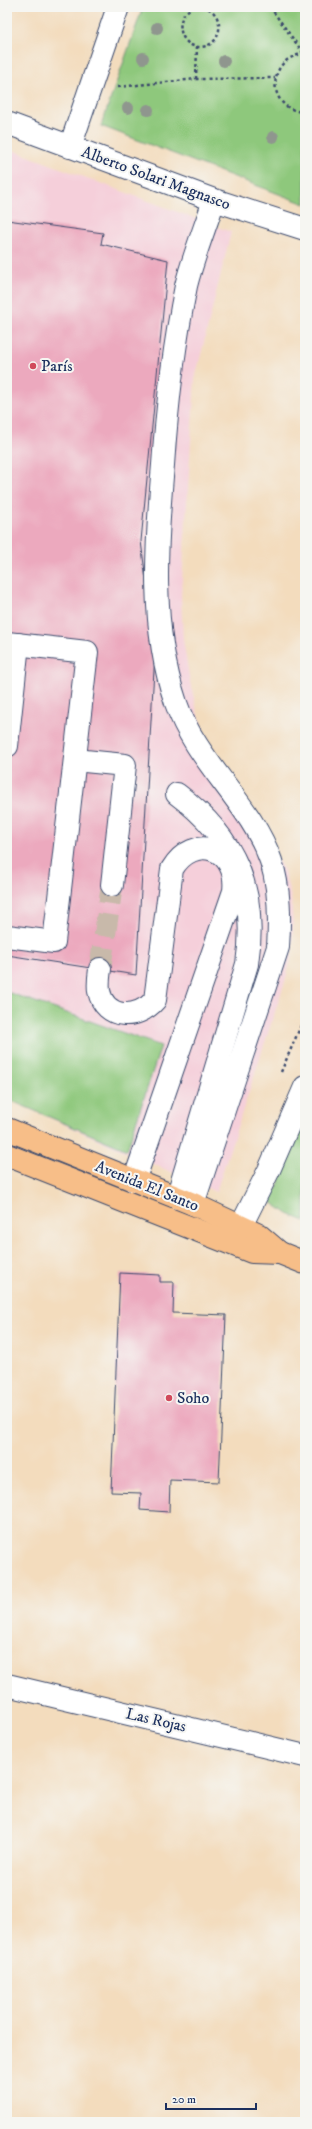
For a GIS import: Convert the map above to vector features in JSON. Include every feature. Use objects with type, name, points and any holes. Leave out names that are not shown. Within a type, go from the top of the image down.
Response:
[{"type":"main road","name":"Avenida El Santo","points":[[7,1129],[134,1182],[185,1201],[241,1226],[259,1235],[280,1253],[305,1263]]},
{"type":"main road","name":"Avenida El Santo","points":[[7,1155],[252,1252],[280,1253]]},
{"type":"street","points":[[70,147],[118,7]]},
{"type":"street","name":"Alberto Solari Magnasco","points":[[7,123],[214,200],[305,230]]},
{"type":"street","points":[[185,1201],[278,947],[280,913],[271,862],[262,840],[193,739],[176,705],[162,653],[158,606],[157,533],[168,401],[187,285],[214,200]]},
{"type":"street","points":[[7,746],[13,643],[87,652],[54,942],[7,936]]},
{"type":"street","points":[[75,760],[125,765],[112,885]]},
{"type":"street","points":[[177,794],[195,808],[226,842],[246,887],[250,912],[251,938],[247,964],[185,1201]]},
{"type":"street","points":[[100,969],[99,991],[104,1001],[111,1009],[121,1014],[131,1014],[140,1013],[148,1007],[155,1000],[172,869],[185,854],[202,848],[221,854],[229,861],[234,870],[234,891],[134,1182]]},
{"type":"street","points":[[241,1226],[269,1170],[305,1087]]},
{"type":"street","name":"Las Rojas","points":[[7,1685],[305,1756]]},
{"type":"path","points":[[195,7],[185,12],[180,24],[183,37],[187,42],[197,46],[206,46],[212,43],[219,32],[219,19],[210,9],[205,7]]},
{"type":"path","points":[[270,7],[304,54],[294,56],[285,61],[279,68],[275,78],[275,87],[283,104],[290,109],[305,112]]},
{"type":"path","points":[[196,80],[197,46]]},
{"type":"path","points":[[90,89],[196,80],[275,78]]},
{"type":"shaded area","points":[[7,148],[231,232],[195,379],[181,596],[183,639],[190,682],[198,715],[209,747],[284,871],[291,898],[293,926],[292,954],[287,975],[216,1192],[7,1099]]},
{"type":"green space","points":[[143,7],[305,7],[305,204],[101,126]]},
{"type":"green space","points":[[7,992],[161,1046],[127,1150],[7,1099]]},
{"type":"green space","points":[[305,1120],[305,1221],[288,1214],[271,1202]]},
{"type":"building","points":[[7,220],[103,233],[101,244],[168,260],[141,541],[155,653],[136,975],[7,955]]},
{"type":"building","name":"Soho","points":[[120,1273],[160,1275],[160,1282],[174,1282],[173,1313],[226,1315],[219,1482],[170,1480],[169,1512],[140,1510],[141,1493],[111,1492]]},
{"type":"tunnel","points":[[100,969],[112,885]]},
{"type":"place","name":"París","points":[[33,366]]},
{"type":"place","name":"Soho","points":[[169,1398]]}]
